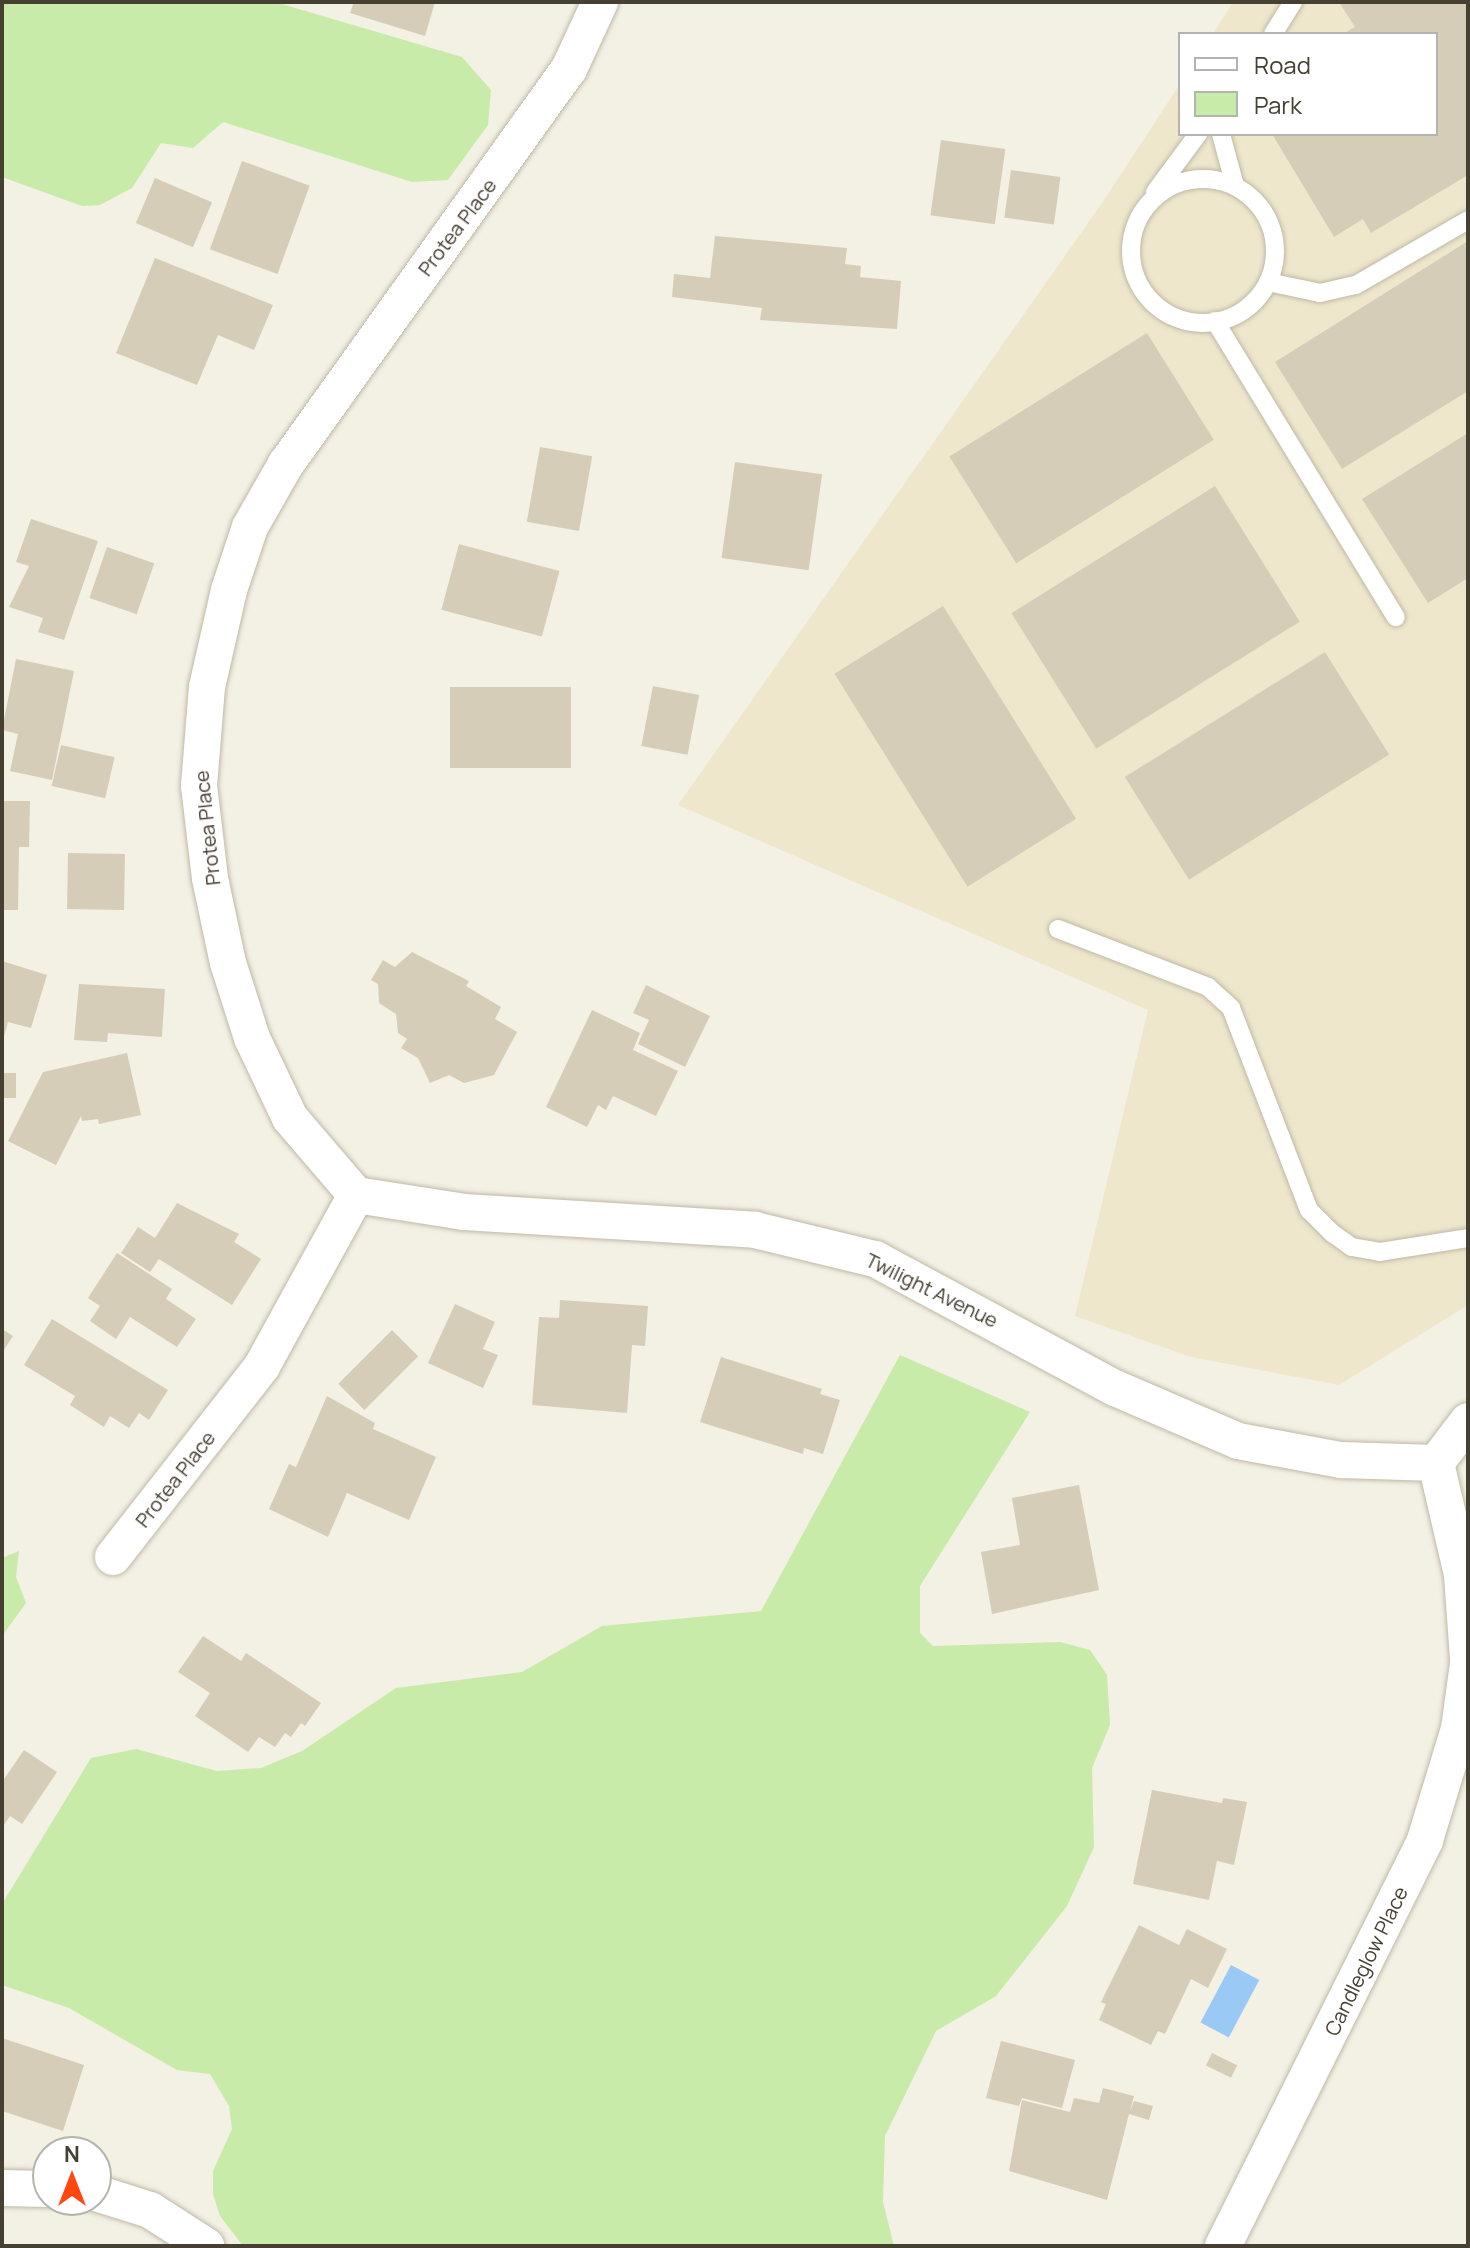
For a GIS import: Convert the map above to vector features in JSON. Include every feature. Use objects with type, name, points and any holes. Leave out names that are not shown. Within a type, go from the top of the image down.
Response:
[{"type":"street","name":"Protea Place","points":[[113,1557],[262,1366],[356,1195],[290,1118],[252,1038],[228,963],[199,786],[207,687],[229,590],[250,527],[286,464],[569,69],[600,2]]},
{"type":"street","name":"Twilight Avenue","points":[[356,1195],[464,1212],[755,1230],[875,1259],[1115,1388],[1238,1441],[1341,1460],[1436,1463]]},
{"type":"street","points":[[1436,1463],[1468,1421]]},
{"type":"street","name":"Candleglow Place","points":[[1223,2246],[1425,1840],[1459,1729],[1468,1661],[1462,1575],[1436,1463]]},
{"type":"street","points":[[2,2188],[32,2189]]},
{"type":"street","points":[[112,2198],[150,2210],[206,2246]]},
{"type":"lane","points":[[1274,32],[1293,2]]},
{"type":"lane","points":[[1138,219],[1170,186],[1191,180],[1235,186],[1254,199],[1271,228],[1275,261],[1268,282],[1236,315],[1215,321],[1192,322],[1171,315],[1139,284],[1131,240],[1138,219],[1197,136]]},
{"type":"lane","points":[[1222,136],[1235,186]]},
{"type":"lane","points":[[1268,282],[1320,293],[1356,285],[1468,220]]},
{"type":"lane","points":[[1215,321],[1396,617]]},
{"type":"lane","points":[[1058,929],[1208,987],[1231,1008],[1309,1210],[1332,1233],[1352,1247],[1380,1252],[1468,1238]]},
{"type":"shaded area","points":[[1233,2],[1468,2],[1468,1305],[1339,1385],[1191,1357],[1075,1316],[1148,1010],[678,805],[1100,206],[1178,87],[1178,136],[1438,136],[1438,32],[1214,32]]},
{"type":"green space","points":[[2,2],[275,2],[462,57],[491,90],[488,125],[448,180],[412,182],[223,122],[193,148],[161,143],[132,188],[100,205],[82,206],[2,177]]},
{"type":"green space","points":[[900,1355],[1030,1412],[920,1586],[920,1633],[933,1646],[1060,1642],[1090,1650],[1107,1675],[1110,1725],[1092,1768],[1094,1847],[1067,1906],[996,1996],[936,2031],[885,2136],[883,2202],[894,2246],[243,2246],[220,2216],[213,2194],[213,2171],[232,2129],[229,2106],[210,2074],[177,2070],[69,2008],[2,1985],[2,1904],[91,1758],[136,1749],[217,1771],[261,1768],[302,1751],[396,1688],[522,1672],[602,1626],[761,1611]]},
{"type":"green space","points":[[19,1551],[16,1577],[26,1603],[2,1636],[2,1558]]},
{"type":"water","points":[[1231,1965],[1259,1980],[1229,2037],[1200,2022]]},
{"type":"building","points":[[354,2],[435,2],[425,36],[350,13]]},
{"type":"building","points":[[1339,2],[1468,2],[1468,175],[1371,233],[1363,219],[1334,237],[1273,136],[1438,136],[1438,32],[1346,32],[1355,27]]},
{"type":"building","points":[[941,140],[1005,149],[995,224],[930,215]]},
{"type":"building","points":[[242,161],[310,186],[278,274],[210,249]]},
{"type":"building","points":[[1011,170],[1061,177],[1054,224],[1004,218]]},
{"type":"building","points":[[155,178],[212,202],[193,247],[136,223]]},
{"type":"building","points":[[715,236],[847,248],[845,264],[861,266],[860,277],[901,281],[897,329],[760,320],[762,308],[672,297],[674,274],[710,278]]},
{"type":"building","points":[[1468,241],[1468,391],[1342,469],[1275,362]]},
{"type":"building","points":[[155,258],[273,305],[254,350],[218,335],[197,385],[116,353]]},
{"type":"building","points":[[1147,333],[1214,440],[1016,563],[949,456]]},
{"type":"building","points":[[1468,433],[1468,578],[1428,603],[1362,499]]},
{"type":"building","points":[[540,447],[592,456],[579,531],[527,522]]},
{"type":"building","points":[[735,462],[822,474],[809,570],[722,558]]},
{"type":"building","points":[[1215,486],[1300,622],[1096,749],[1011,613]]},
{"type":"building","points":[[31,519],[98,541],[64,640],[38,632],[43,618],[9,607],[29,566],[16,562]]},
{"type":"building","points":[[459,544],[559,571],[542,637],[441,610]]},
{"type":"building","points":[[107,547],[154,563],[137,614],[89,598]]},
{"type":"building","points":[[943,606],[1076,819],[967,887],[834,674]]},
{"type":"building","points":[[1325,652],[1389,755],[1189,880],[1125,777]]},
{"type":"building","points":[[16,659],[74,671],[52,780],[10,771],[18,734],[2,730]]},
{"type":"building","points":[[653,686],[699,695],[687,755],[641,746]]},
{"type":"building","points":[[450,687],[571,687],[571,768],[450,768]]},
{"type":"building","points":[[61,745],[115,757],[105,798],[52,786]]},
{"type":"building","points":[[2,801],[30,801],[29,847],[19,847],[18,910],[2,910]]},
{"type":"building","points":[[68,853],[125,854],[124,910],[67,909]]},
{"type":"building","points":[[412,952],[469,981],[466,986],[501,1007],[495,1019],[517,1032],[494,1075],[464,1083],[449,1075],[430,1083],[418,1058],[401,1048],[407,1039],[398,1033],[396,1014],[379,1003],[378,984],[371,980],[383,960],[395,967]]},
{"type":"building","points":[[2,961],[47,975],[31,1028],[8,1022],[3,1040]]},
{"type":"building","points":[[79,984],[165,989],[162,1037],[108,1033],[107,1042],[74,1040]]},
{"type":"building","points":[[646,985],[710,1016],[685,1067],[638,1044],[649,1020],[633,1013]]},
{"type":"building","points":[[592,1010],[640,1033],[633,1050],[678,1071],[656,1116],[613,1096],[606,1110],[598,1105],[587,1127],[546,1107]]},
{"type":"building","points":[[127,1053],[141,1115],[99,1124],[98,1119],[82,1121],[81,1116],[56,1165],[8,1141],[43,1072]]},
{"type":"building","points":[[2,1073],[16,1073],[16,1098],[2,1098]]},
{"type":"building","points":[[177,1203],[239,1234],[234,1242],[261,1259],[232,1305],[159,1259],[150,1272],[121,1253],[138,1227],[155,1238]]},
{"type":"building","points":[[117,1253],[172,1289],[166,1299],[196,1319],[177,1347],[130,1317],[116,1339],[90,1321],[100,1306],[88,1298]]},
{"type":"building","points":[[560,1300],[648,1306],[645,1346],[632,1345],[627,1413],[532,1405],[539,1317],[559,1318]]},
{"type":"building","points":[[455,1304],[495,1322],[483,1349],[498,1355],[483,1388],[428,1363]]},
{"type":"building","points":[[52,1319],[168,1390],[149,1420],[139,1413],[129,1428],[110,1416],[104,1427],[70,1405],[75,1396],[24,1365]]},
{"type":"building","points":[[2,1329],[13,1336],[2,1353]]},
{"type":"building","points":[[392,1330],[418,1356],[364,1410],[338,1384]]},
{"type":"building","points":[[721,1357],[822,1389],[820,1394],[840,1400],[823,1454],[804,1448],[803,1454],[700,1422]]},
{"type":"building","points":[[327,1396],[375,1423],[373,1429],[436,1457],[409,1520],[347,1493],[328,1537],[269,1509],[289,1464],[296,1467]]},
{"type":"building","points":[[1079,1485],[1099,1590],[992,1614],[981,1552],[1020,1545],[1012,1498]]},
{"type":"building","points":[[203,1636],[241,1661],[246,1653],[321,1703],[305,1726],[301,1723],[291,1737],[285,1733],[275,1747],[259,1737],[248,1752],[195,1716],[210,1693],[178,1672]]},
{"type":"building","points":[[24,1750],[57,1772],[22,1824],[10,1816],[2,1828],[2,1782]]},
{"type":"building","points":[[1152,1790],[1222,1803],[1223,1798],[1247,1802],[1234,1865],[1217,1861],[1209,1900],[1133,1884]]},
{"type":"building","points":[[1139,1925],[1179,1945],[1187,1929],[1227,1949],[1208,1988],[1191,1979],[1165,2034],[1158,2031],[1151,2045],[1099,2020],[1106,2004],[1101,2002]]},
{"type":"building","points":[[2,2038],[84,2065],[63,2131],[2,2111]]},
{"type":"building","points":[[1001,2041],[1075,2060],[1062,2108],[1022,2098],[1019,2106],[986,2098]]},
{"type":"building","points":[[1212,2053],[1237,2065],[1231,2078],[1206,2066]]},
{"type":"building","points":[[1103,2088],[1134,2096],[1130,2111],[1134,2101],[1153,2106],[1149,2120],[1129,2114],[1107,2200],[1009,2171],[1022,2100],[1070,2112],[1074,2098],[1099,2103]]}]
